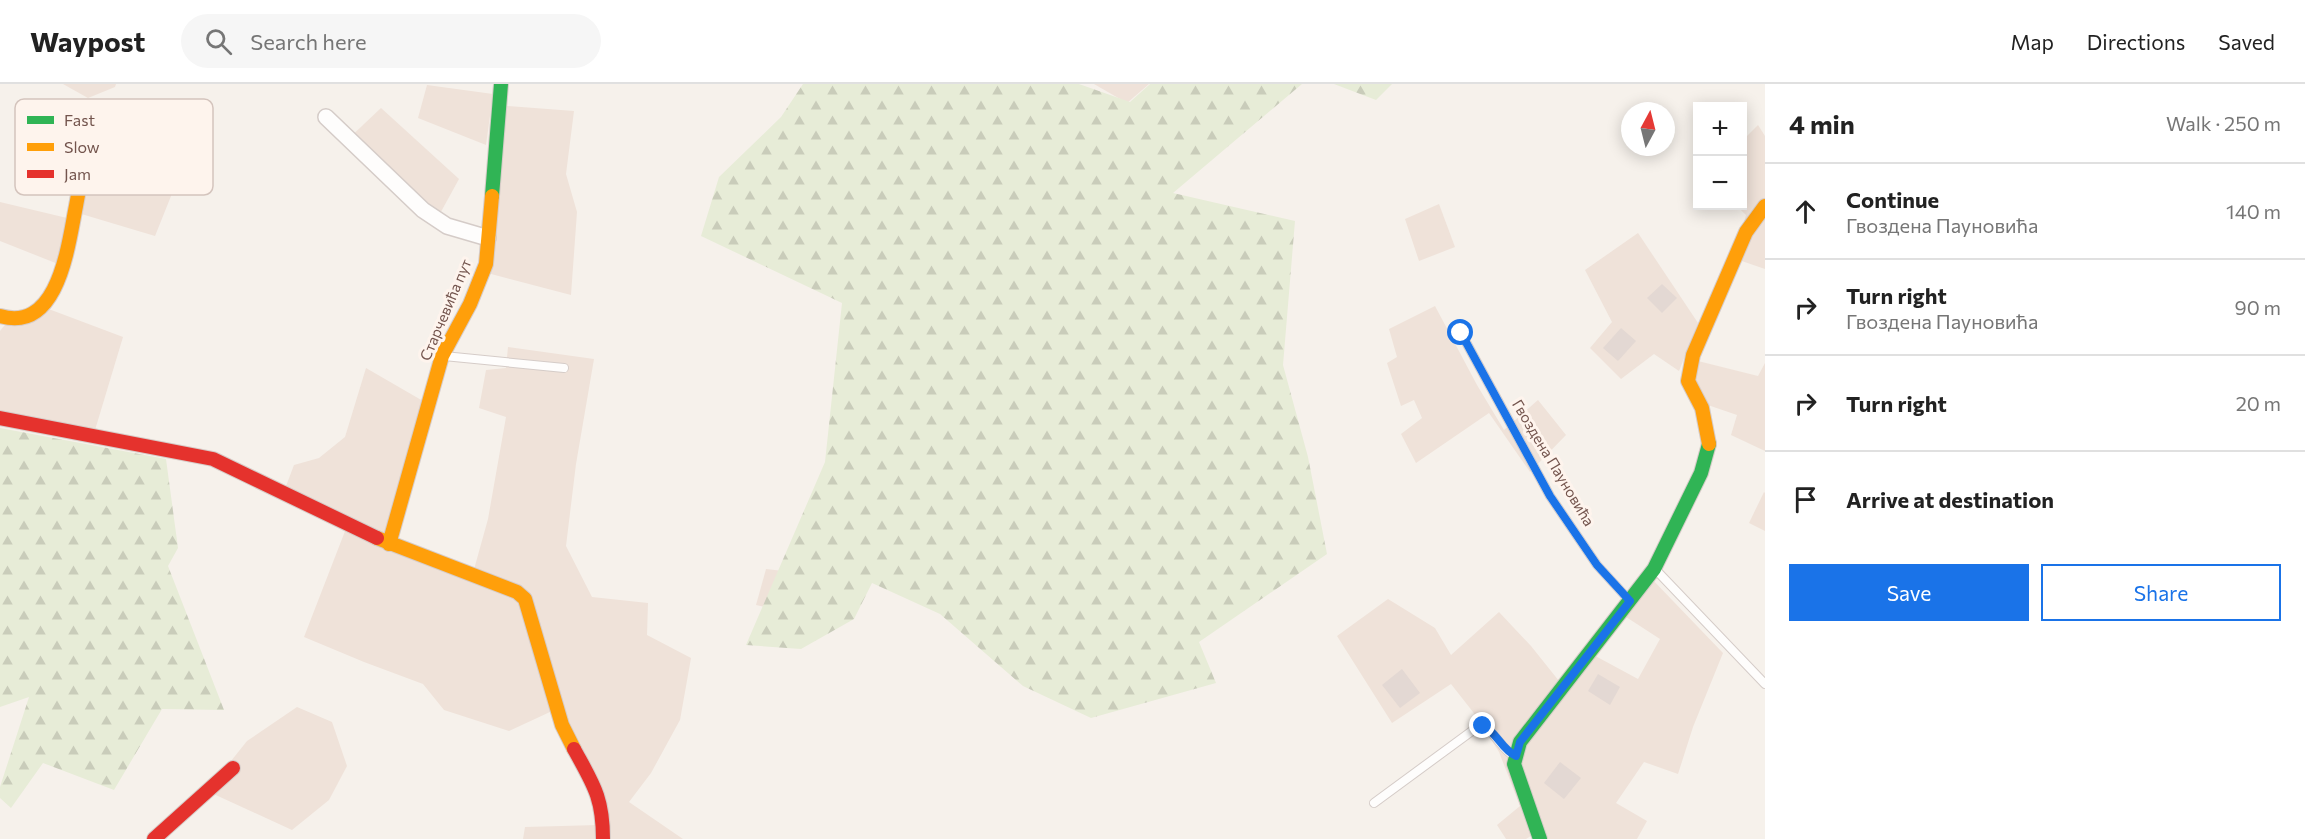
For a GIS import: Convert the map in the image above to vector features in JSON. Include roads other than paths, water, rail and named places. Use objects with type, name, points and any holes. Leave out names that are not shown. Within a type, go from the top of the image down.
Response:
[{"type":"street","name":"Старчевића пут","points":[[389,544],[442,356],[470,304],[486,264],[501,84]]},
{"type":"street","points":[[326,117],[423,210],[447,226],[488,238]]},
{"type":"street","points":[[0,316],[10,320],[25,319],[52,291],[65,256],[77,195]]},
{"type":"street","points":[[1540,839],[1514,764],[1520,742],[1654,569],[1701,473],[1708,443],[1702,408],[1688,381],[1693,356],[1746,232],[1765,206]]},
{"type":"street","points":[[0,418],[213,459],[359,531],[517,592],[525,599],[562,725],[598,794],[603,813],[603,839]]},
{"type":"street","points":[[154,839],[234,768]]},
{"type":"lane","name":"Гвоздена Пауновића","points":[[1461,333],[1550,496],[1597,565],[1630,601]]},
{"type":"lane","points":[[442,356],[564,368]]},
{"type":"lane","points":[[1654,569],[1765,684]]},
{"type":"lane","points":[[1374,803],[1476,728],[1483,726],[1490,730],[1506,752],[1516,756]]}]
